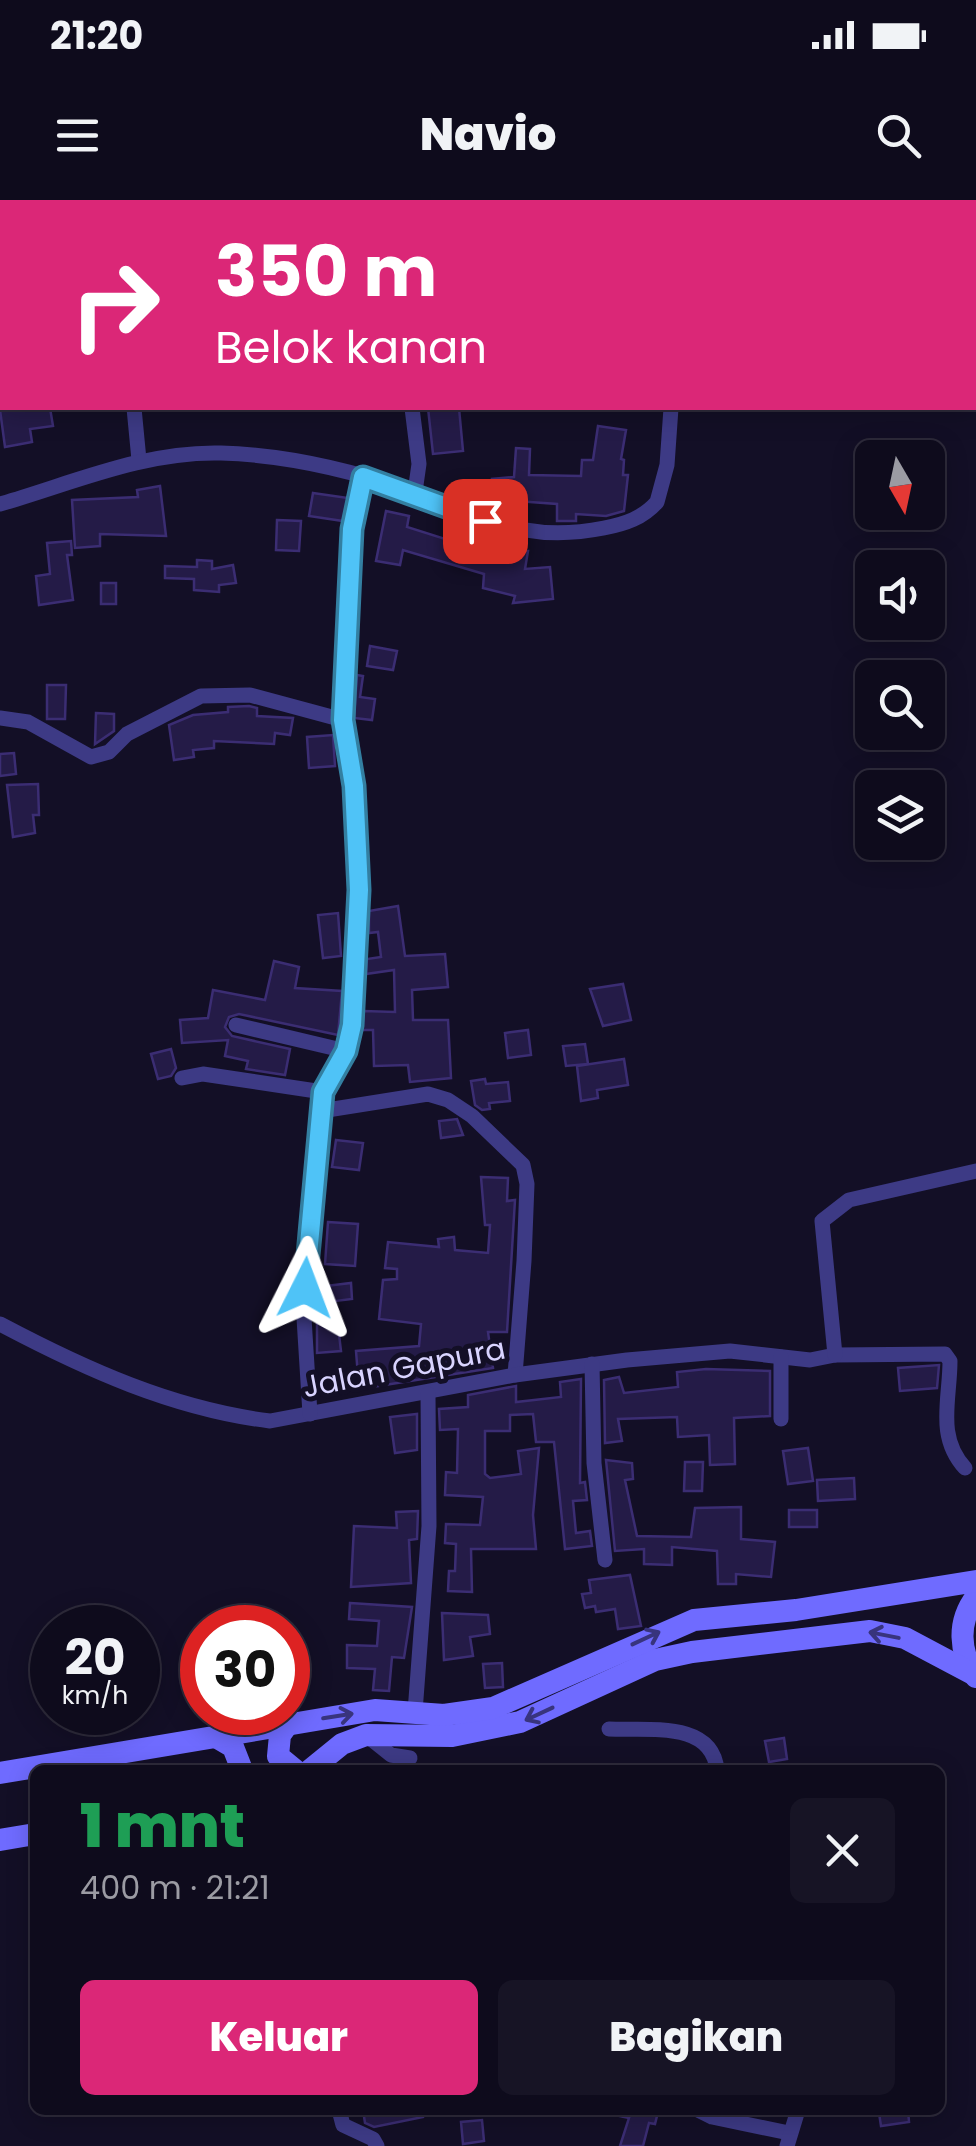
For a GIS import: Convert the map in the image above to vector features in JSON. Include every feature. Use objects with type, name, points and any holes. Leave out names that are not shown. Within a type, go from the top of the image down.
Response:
[{"type":"street","points":[[134,410],[139,460]]},
{"type":"street","points":[[412,410],[419,464],[415,492]]},
{"type":"street","points":[[0,504],[139,460],[214,452],[260,454],[415,492],[485,521],[535,534],[567,536],[624,524],[657,502],[667,465],[671,410]]},
{"type":"street","points":[[310,1414],[304,1318],[306,1259],[323,1092],[346,1051],[352,1025],[359,890],[354,786],[343,720],[352,529],[363,477]]},
{"type":"street","points":[[0,718],[28,722],[91,757],[109,752],[127,734],[201,696],[250,695],[343,720]]},
{"type":"street","points":[[236,1025],[346,1051]]},
{"type":"street","points":[[182,1078],[204,1074],[323,1092]]},
{"type":"street","points":[[321,1112],[428,1094],[472,1116],[523,1165],[528,1184],[515,1375]]},
{"type":"street","points":[[834,1354],[822,1222],[849,1200],[976,1171]]},
{"type":"street","name":"Jalan Gapura","points":[[0,1324],[118,1382],[232,1416],[270,1421],[592,1364],[730,1352],[810,1360],[834,1354],[945,1354],[950,1360],[946,1435],[951,1454],[964,1468]]},
{"type":"street","points":[[780,1357],[782,1419]]},
{"type":"street","points":[[592,1364],[594,1463],[604,1560]]},
{"type":"street","points":[[411,1743],[429,1526],[428,1394]]},
{"type":"street","points":[[411,1743],[468,1714],[494,1708],[694,1620],[796,1610],[976,1581]]},
{"type":"street","points":[[974,1675],[963,1652],[962,1629],[976,1597]]},
{"type":"street","points":[[316,1765],[342,1744],[366,1736],[411,1743],[520,1722],[655,1660],[841,1632],[870,1631],[904,1638],[974,1675]]},
{"type":"street","points":[[310,1720],[375,1710],[411,1743]]},
{"type":"street","points":[[610,1728],[679,1732],[704,1740],[715,1752],[716,1765]]},
{"type":"street","points":[[47,1765],[222,1735]]},
{"type":"street","points":[[283,1735],[278,1756],[289,1765]]},
{"type":"street","points":[[216,1736],[233,1748],[240,1765]]},
{"type":"street","points":[[0,1773],[30,1768]]},
{"type":"street","points":[[0,1840],[30,1835]]},
{"type":"street","points":[[340,2115],[343,2125],[373,2139],[377,2146]]},
{"type":"street","points":[[708,2115],[788,2139],[796,2115]]},
{"type":"building","points":[[0,410],[50,410],[53,426],[30,429],[32,442],[5,447]]},
{"type":"building","points":[[428,410],[459,410],[463,451],[433,454]]},
{"type":"building","points":[[598,426],[626,430],[621,459],[623,475],[628,475],[624,511],[606,516],[576,514],[576,521],[557,521],[557,504],[516,501],[494,505],[492,479],[514,477],[516,448],[530,449],[529,475],[581,476],[582,460],[593,460]]},
{"type":"building","points":[[160,486],[166,536],[100,534],[100,546],[75,548],[72,500],[138,497],[137,490]]},
{"type":"building","points":[[313,493],[348,498],[343,521],[309,516]]},
{"type":"building","points":[[386,511],[409,516],[407,527],[467,546],[469,538],[485,541],[484,551],[528,551],[525,569],[550,567],[553,599],[513,603],[515,596],[483,588],[484,574],[403,550],[400,565],[376,561]]},
{"type":"building","points":[[277,520],[301,521],[299,551],[276,550]]},
{"type":"building","points":[[71,541],[72,555],[67,555],[73,600],[39,605],[36,576],[50,574],[47,543]]},
{"type":"building","points":[[197,560],[212,561],[212,569],[233,565],[236,583],[219,585],[219,592],[194,590],[194,579],[165,578],[165,566],[197,567]]},
{"type":"building","points":[[101,583],[116,583],[116,604],[101,604]]},
{"type":"building","points":[[370,646],[397,651],[393,670],[367,666]]},
{"type":"building","points":[[357,675],[363,676],[360,697],[375,699],[372,720],[354,718]]},
{"type":"building","points":[[47,685],[66,685],[65,719],[47,719]]},
{"type":"building","points":[[257,708],[257,716],[293,718],[290,735],[275,733],[274,744],[214,741],[214,748],[193,750],[194,757],[174,760],[169,725],[193,715]]},
{"type":"building","points":[[96,713],[114,714],[114,731],[95,744]]},
{"type":"building","points":[[333,735],[335,766],[309,768],[307,737]]},
{"type":"building","points":[[14,753],[16,774],[0,776],[0,754]]},
{"type":"building","points":[[38,784],[39,815],[33,815],[35,833],[13,837],[7,785]]},
{"type":"building","points":[[398,906],[405,956],[445,954],[448,987],[412,990],[413,1020],[448,1020],[451,1078],[410,1082],[408,1065],[374,1066],[373,1030],[362,1030],[364,1011],[395,1012],[394,970],[366,974],[367,959],[381,957],[378,932],[369,933],[369,911]]},
{"type":"building","points":[[338,913],[341,956],[323,958],[318,915]]},
{"type":"building","points":[[274,961],[299,967],[295,988],[342,991],[338,1035],[239,1014],[229,1017],[225,1027],[232,1036],[290,1049],[285,1075],[246,1069],[248,1061],[225,1056],[228,1040],[182,1043],[180,1020],[208,1018],[213,990],[265,1000]]},
{"type":"building","points":[[623,984],[631,1020],[603,1026],[590,989]]},
{"type":"building","points":[[528,1030],[531,1055],[508,1058],[505,1033]]},
{"type":"building","points":[[585,1044],[588,1064],[566,1066],[563,1046]]},
{"type":"building","points":[[171,1049],[176,1068],[171,1076],[158,1079],[151,1054]]},
{"type":"building","points":[[624,1059],[628,1085],[597,1090],[598,1098],[581,1101],[577,1066]]},
{"type":"building","points":[[485,1079],[486,1084],[508,1082],[510,1101],[489,1103],[490,1109],[482,1110],[475,1105],[471,1081]]},
{"type":"building","points":[[457,1119],[463,1135],[441,1138],[439,1121]]},
{"type":"building","points":[[336,1140],[363,1143],[359,1170],[332,1167]]},
{"type":"building","points":[[481,1177],[508,1178],[507,1201],[515,1200],[507,1332],[488,1332],[493,1368],[359,1389],[356,1351],[419,1346],[421,1324],[379,1319],[383,1280],[397,1279],[397,1269],[385,1268],[388,1242],[439,1247],[438,1239],[454,1237],[455,1250],[488,1253],[490,1225],[485,1225]]},
{"type":"building","points":[[328,1222],[358,1224],[355,1266],[325,1264]]},
{"type":"building","points":[[351,1283],[352,1299],[335,1301],[341,1351],[317,1353],[317,1287]]},
{"type":"building","points":[[939,1365],[937,1388],[900,1391],[898,1368]]},
{"type":"building","points":[[770,1371],[770,1416],[734,1418],[735,1464],[710,1465],[709,1435],[678,1437],[677,1417],[618,1419],[622,1441],[605,1443],[604,1380],[619,1377],[624,1393],[678,1387],[677,1372]]},
{"type":"building","points":[[581,1379],[580,1483],[585,1482],[587,1500],[573,1501],[576,1533],[590,1531],[592,1546],[565,1549],[554,1442],[536,1442],[533,1414],[510,1415],[510,1431],[485,1431],[485,1474],[490,1478],[521,1474],[518,1451],[539,1448],[533,1515],[536,1549],[471,1549],[472,1592],[448,1591],[449,1571],[455,1571],[456,1544],[445,1543],[446,1524],[480,1525],[483,1497],[445,1495],[446,1472],[457,1473],[458,1429],[440,1430],[439,1409],[468,1407],[468,1395],[516,1386],[516,1402],[561,1397],[560,1382]]},
{"type":"building","points":[[417,1414],[417,1450],[395,1453],[390,1417]]},
{"type":"building","points":[[808,1448],[813,1481],[788,1484],[783,1451]]},
{"type":"building","points":[[606,1460],[632,1463],[633,1479],[625,1480],[637,1536],[691,1537],[695,1508],[741,1507],[741,1539],[775,1542],[771,1577],[736,1574],[736,1584],[718,1584],[717,1551],[672,1547],[672,1565],[644,1564],[644,1549],[615,1551]]},
{"type":"building","points":[[685,1462],[703,1462],[702,1491],[684,1491]]},
{"type":"building","points":[[854,1478],[855,1499],[818,1501],[817,1480]]},
{"type":"building","points":[[789,1510],[817,1510],[817,1527],[789,1527]]},
{"type":"building","points":[[418,1511],[417,1539],[409,1540],[411,1583],[351,1587],[354,1526],[397,1528],[396,1512]]},
{"type":"building","points":[[630,1575],[641,1626],[618,1629],[615,1609],[596,1612],[595,1606],[585,1608],[582,1594],[591,1593],[589,1580]]},
{"type":"building","points":[[350,1603],[412,1607],[404,1658],[392,1657],[389,1691],[373,1690],[375,1669],[347,1668],[347,1645],[377,1646],[379,1621],[349,1619]]},
{"type":"building","points":[[442,1613],[488,1615],[490,1634],[470,1637],[473,1656],[444,1660]]},
{"type":"building","points":[[502,1663],[503,1687],[485,1688],[483,1664]]},
{"type":"building","points":[[784,1738],[787,1759],[769,1762],[765,1741]]},
{"type":"building","points":[[364,2115],[423,2115],[374,2127],[365,2123]]},
{"type":"building","points":[[615,2115],[657,2115],[655,2124],[649,2123],[643,2146],[620,2146],[629,2118]]},
{"type":"building","points":[[879,2115],[908,2115],[909,2122],[881,2126]]},
{"type":"building","points":[[482,2120],[484,2141],[463,2144],[461,2122]]},
{"type":"route","points":[[305,1288],[323,1092],[346,1051],[352,1025],[359,890],[354,786],[343,720],[352,529],[363,477],[415,492],[485,521]]}]
